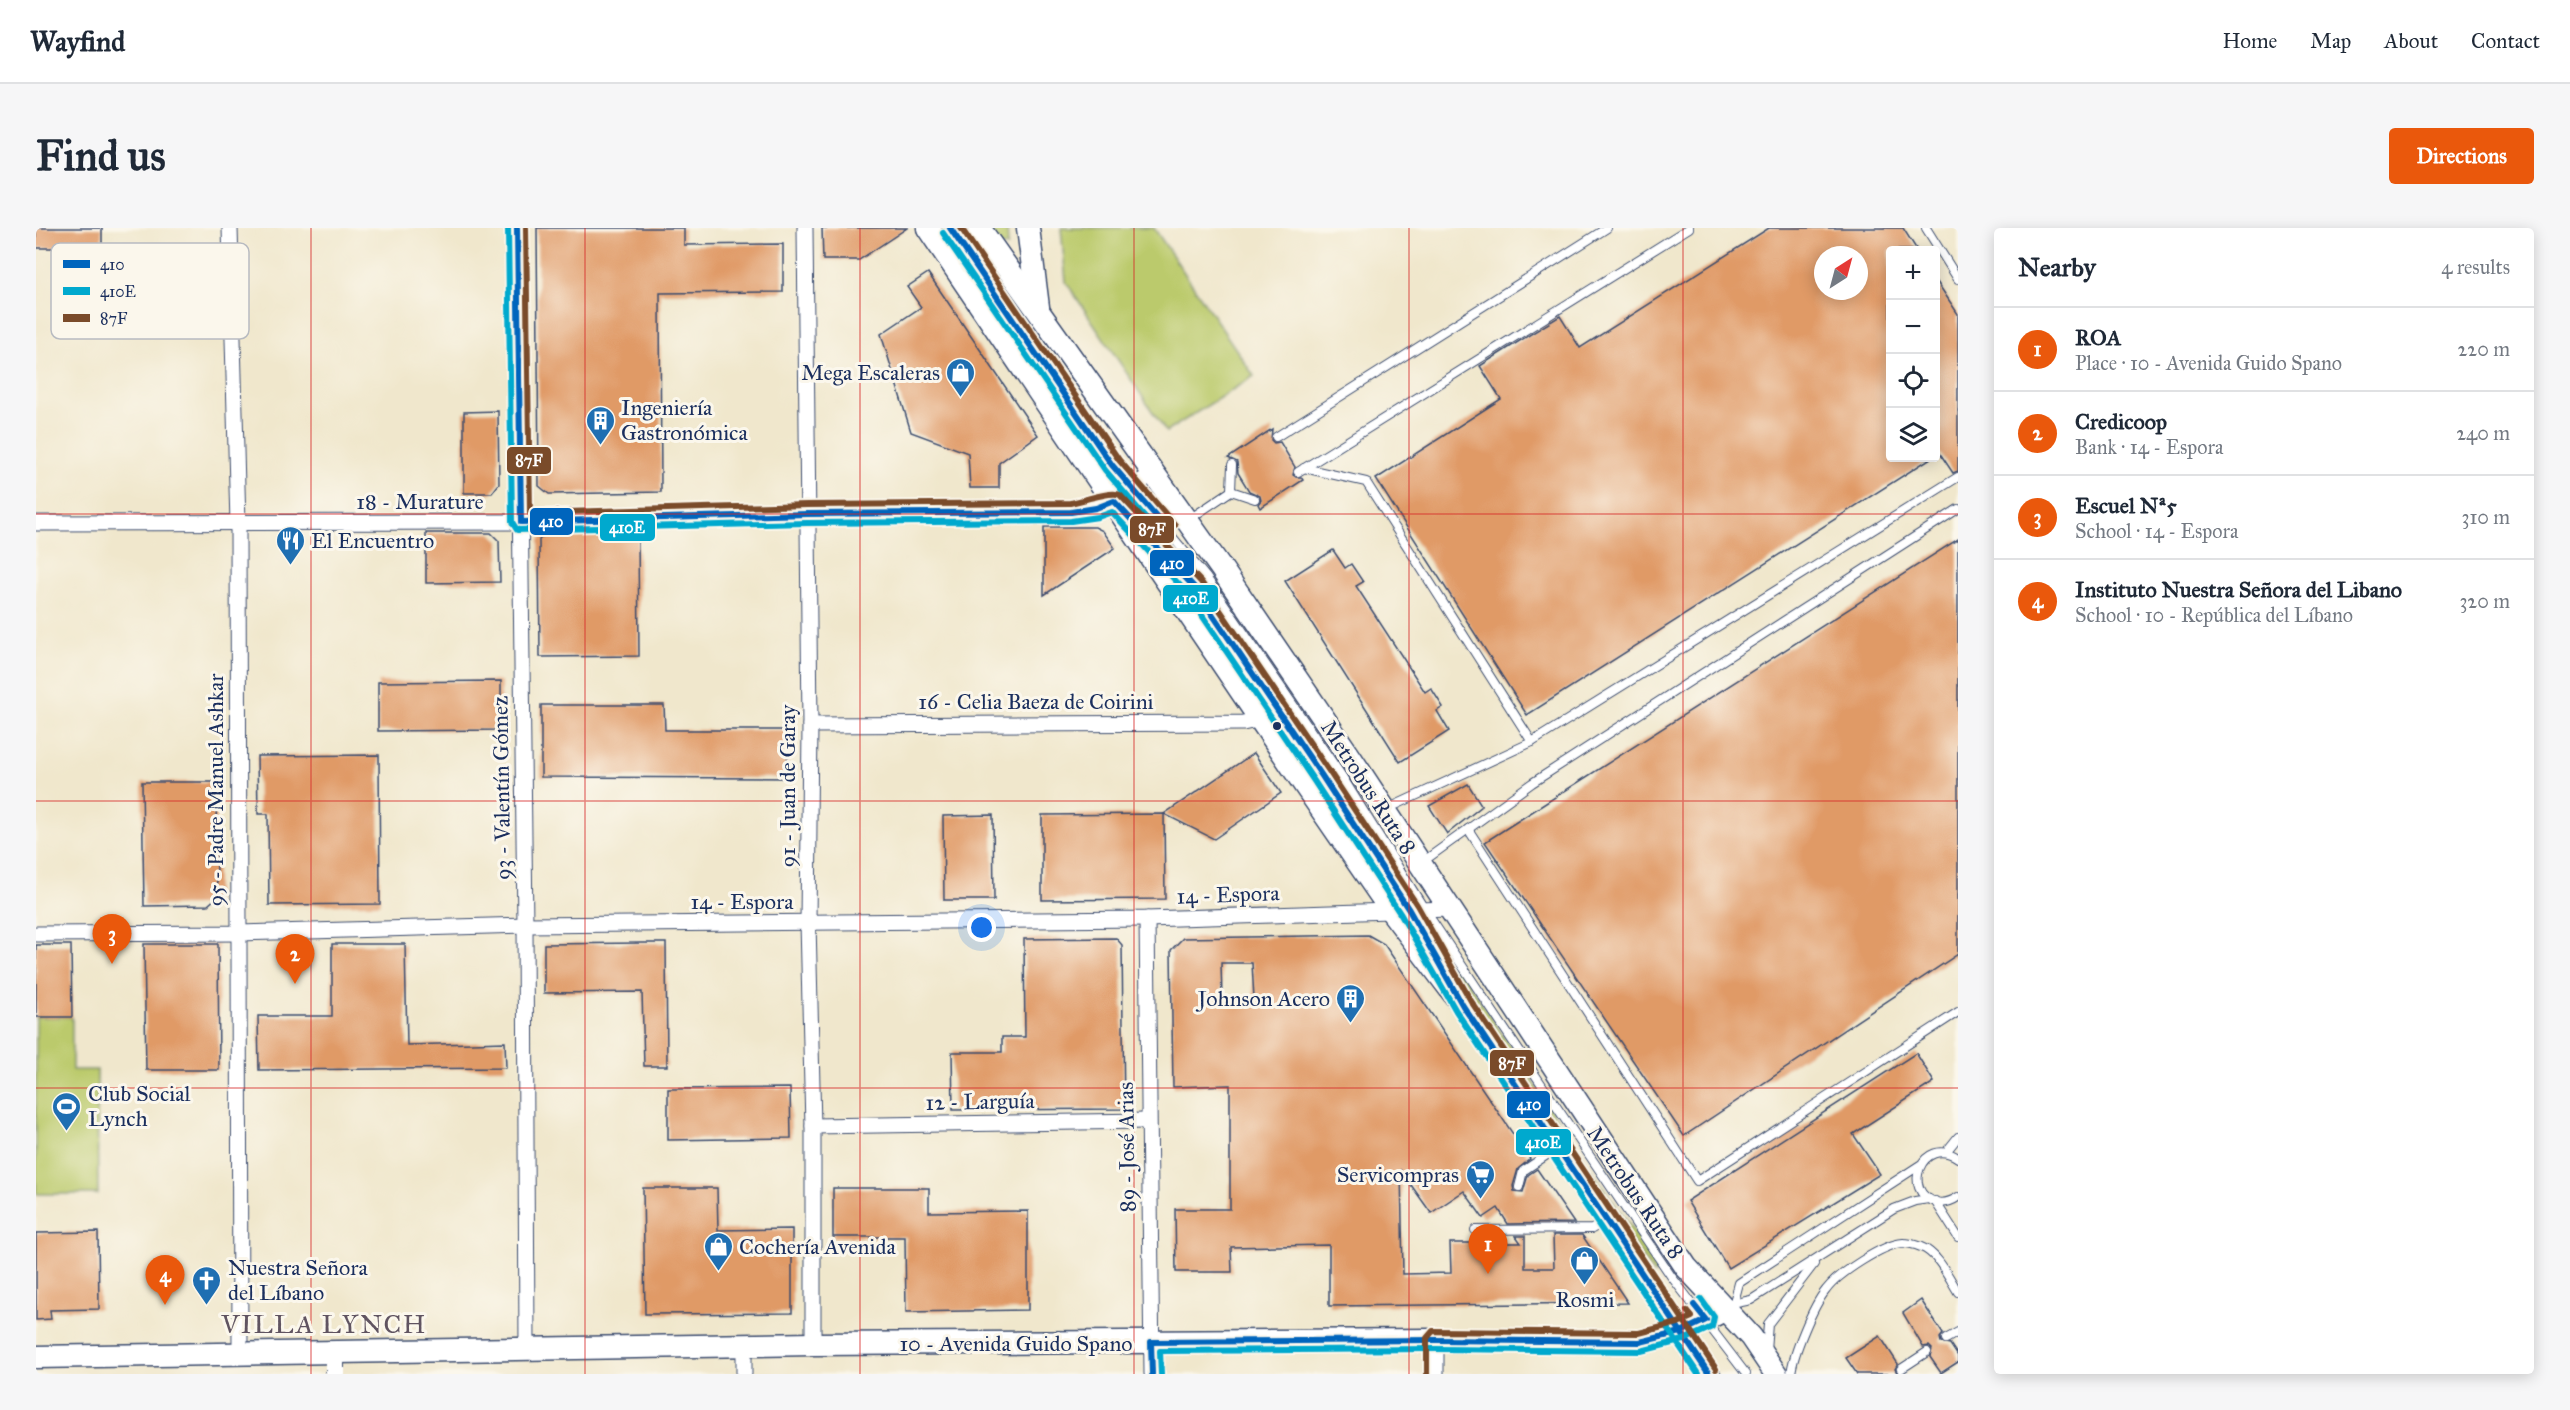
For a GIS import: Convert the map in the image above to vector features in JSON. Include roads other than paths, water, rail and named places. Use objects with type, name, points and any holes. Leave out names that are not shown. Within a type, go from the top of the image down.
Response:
[{"type":"main road","points":[[928,228],[1114,501],[1177,598],[1401,911],[1709,1374]]},
{"type":"main road","points":[[967,228],[992,261],[1038,311]]},
{"type":"main road","points":[[979,228],[1221,568],[1680,1258],[1730,1305],[1770,1366]]},
{"type":"main road","points":[[1028,228],[1038,311]]},
{"type":"main road","name":"10 - Avenida Guido Spano","points":[[36,1357],[813,1344],[1436,1340],[1640,1342],[1681,1332],[1730,1305]]},
{"type":"street","name":"95 - Padre Manuel Ashkar","points":[[230,228],[230,243]]},
{"type":"street","name":"93 - Valentín Gómez","points":[[517,228],[527,1348]]},
{"type":"street","name":"91 - Juan de Garay","points":[[805,228],[810,725],[808,923],[813,1126],[813,1344]]},
{"type":"street","name":"95 - Padre Manuel Ashkar","points":[[233,339],[238,524],[240,1352]]},
{"type":"street","name":"18 - Murature","points":[[36,524],[521,522],[807,514],[1071,512],[1096,508],[1114,501],[1153,473]]},
{"type":"street","name":"16 - Celia Baeza de Coirini","points":[[810,725],[1243,723],[1261,718]]},
{"type":"street","name":"14 - Espora","points":[[36,934],[240,933],[525,925],[1147,919],[1449,909]]},
{"type":"street","name":"89 - José Arias","points":[[1147,919],[1152,1374]]},
{"type":"street","name":"12 - Larguía","points":[[813,1126],[1148,1121]]},
{"type":"street","points":[[1436,1340],[1436,1374]]},
{"type":"street","points":[[744,1345],[744,1374]]},
{"type":"street","points":[[335,1351],[335,1374]]},
{"type":"lane","name":"Metrobus Ruta 8","points":[[950,228],[1112,465],[1133,487],[1206,577],[1343,778],[1425,909],[1671,1276],[1746,1374]]},
{"type":"lane","points":[[1276,437],[1607,228]]},
{"type":"lane","points":[[1532,741],[1366,482],[1301,470],[1689,228]]},
{"type":"lane","points":[[1926,228],[1958,279]]},
{"type":"lane","points":[[1231,491],[1232,465]]},
{"type":"lane","points":[[1384,810],[1532,741],[1958,477]]},
{"type":"lane","points":[[1231,491],[1255,499]]},
{"type":"lane","points":[[1186,521],[1231,491]]},
{"type":"lane","name":"Metrobus Ruta 8","points":[[1114,501],[1194,587],[1322,776],[1401,911]]},
{"type":"lane","points":[[1419,863],[1532,783],[1958,509]]},
{"type":"lane","points":[[1468,829],[1697,1181],[1958,1012]]},
{"type":"lane","points":[[1946,1152],[1958,1137]]},
{"type":"lane","points":[[1519,1186],[1523,1171],[1557,1148]]},
{"type":"lane","points":[[1730,1305],[1739,1283],[1920,1165],[1931,1155],[1946,1152],[1958,1158]]},
{"type":"lane","points":[[1920,1165],[1917,1180],[1920,1188],[1932,1200],[1958,1238]]},
{"type":"lane","points":[[1730,1305],[1751,1300],[1894,1209],[1915,1201],[1949,1202],[1958,1197]]},
{"type":"lane","points":[[1475,1230],[1592,1229],[1606,1221]]},
{"type":"lane","points":[[1791,1374],[1792,1359],[1825,1291],[1838,1277],[1887,1246],[1904,1243],[1923,1247],[1939,1262],[1958,1292]]},
{"type":"lane","points":[[1770,1366],[1768,1324],[1816,1260]]},
{"type":"lane","points":[[1946,1339],[1958,1332]]},
{"type":"lane","points":[[1904,1370],[1927,1352]]},
{"type":"place","name":"Mega Escaleras","points":[[961,398]]},
{"type":"place","name":"Ingeniería Gastronómica","points":[[600,446]]},
{"type":"place","name":"El Encuentro","points":[[290,566]]},
{"type":"place","name":"Escuel Nª5","points":[[112,964]]},
{"type":"place","name":"Credicoop","points":[[295,984]]},
{"type":"place","name":"Johnson Acero","points":[[1351,1024]]},
{"type":"place","name":"Club Social Lynch","points":[[67,1132]]},
{"type":"place","name":"Servicompras","points":[[1480,1200]]},
{"type":"place","name":"Cochería Avenida","points":[[718,1272]]},
{"type":"place","name":"ROA","points":[[1488,1274]]},
{"type":"place","name":"Rosmi","points":[[1585,1286]]},
{"type":"place","name":"Instituto Nuestra Señora del Libano","points":[[165,1305]]},
{"type":"place","name":"Nuestra Señora del Líbano","points":[[207,1306]]},
{"type":"district","name":"VILLA LYNCH","points":[[324,1324]]}]
